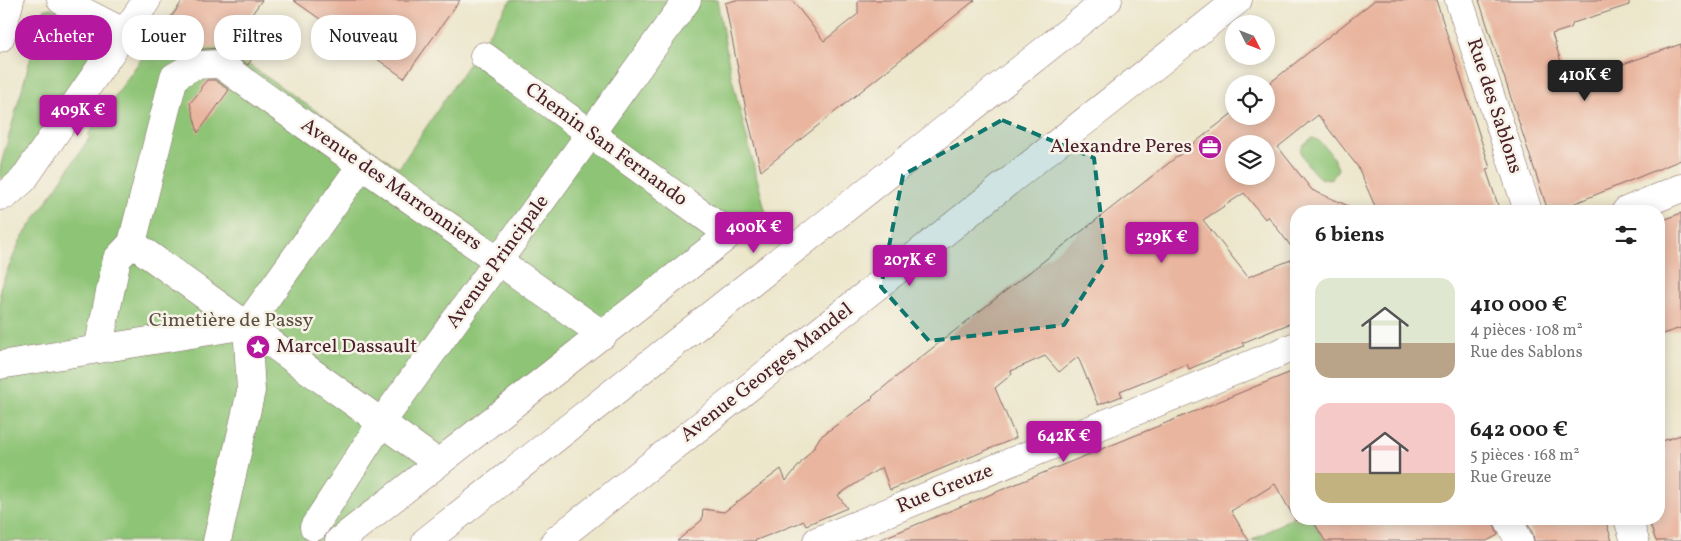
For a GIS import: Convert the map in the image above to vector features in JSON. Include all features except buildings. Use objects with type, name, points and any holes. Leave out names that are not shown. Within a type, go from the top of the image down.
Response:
[{"type":"main road","points":[[0,38],[10,0]]},
{"type":"main road","points":[[61,0],[122,31]]},
{"type":"main road","points":[[138,15],[148,0]]},
{"type":"main road","name":"Avenue Principale","points":[[314,527],[381,423],[688,0]]},
{"type":"main road","points":[[426,541],[1108,0]]},
{"type":"main road","name":"Avenue Georges Mandel","points":[[554,541],[1238,0]]},
{"type":"main road","name":"Rue des Sablons","points":[[1459,0],[1526,205]]},
{"type":"main road","points":[[0,196],[6,195],[23,180],[122,37]]},
{"type":"main road","name":"Chemin San Fernando","points":[[484,56],[718,226],[726,237],[603,335]]},
{"type":"main road","name":"Avenue des Marronniers","points":[[132,243],[174,76],[195,65],[220,64],[361,166],[499,260],[603,335]]},
{"type":"main road","points":[[217,541],[251,391],[247,324],[361,166]]},
{"type":"main road","points":[[1640,205],[1681,188]]},
{"type":"main road","points":[[98,349],[118,259],[132,243],[247,324],[438,464]]},
{"type":"main road","points":[[0,365],[247,324]]},
{"type":"main road","points":[[339,541],[603,335]]},
{"type":"main road","name":"Rue Greuze","points":[[817,541],[1290,348]]},
{"type":"main road","points":[[1511,525],[1519,541]]},
{"type":"main road","points":[[1630,525],[1635,541]]},
{"type":"highlighted area","points":[[1002,120],[1094,158],[1106,260],[1064,325],[929,341],[881,287],[903,175]]},
{"type":"green space","name":"Cimetière de Passy","points":[[511,0],[717,0],[731,75],[766,214],[351,541],[0,541],[0,288],[20,241],[90,137],[88,135],[140,60],[204,60],[204,20],[214,26],[214,60],[242,60],[399,168]]},
{"type":"green space","name":"Cimetière de Passy","points":[[179,5],[196,15],[172,15]]},
{"type":"green space","points":[[51,8],[64,15],[43,15],[44,10]]},
{"type":"green space","points":[[30,60],[97,60],[10,180],[0,177],[0,168]]},
{"type":"green space","points":[[1312,138],[1320,142],[1328,150],[1334,160],[1338,169],[1332,178],[1320,178],[1302,156],[1301,149]]},
{"type":"green space","points":[[1290,518],[1290,525],[1316,525],[1325,541],[1251,541]]},
{"type":"place","name":"Alexandre Peres","points":[[1210,147]]},
{"type":"place","name":"Marcel Dassault","points":[[258,347]]}]
